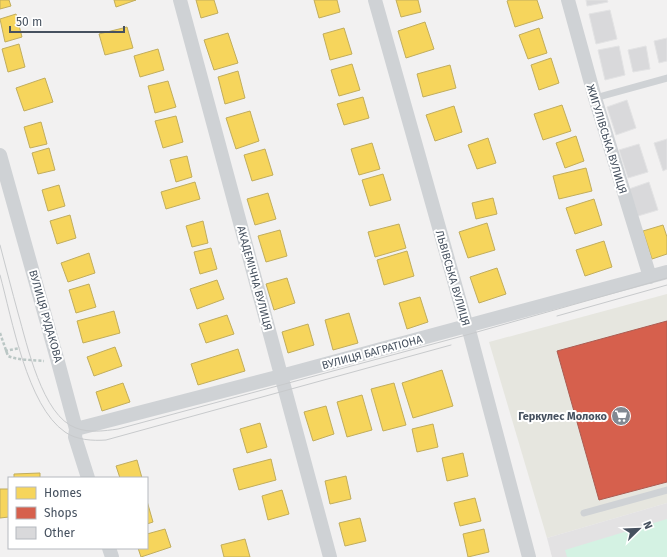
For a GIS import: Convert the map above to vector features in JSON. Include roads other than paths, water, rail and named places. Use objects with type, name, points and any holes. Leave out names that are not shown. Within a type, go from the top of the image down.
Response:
[{"type":"street","name":"АКАДЕМІЧНА ВУЛИЦЯ","points":[[180,0],[330,557]]},
{"type":"street","name":"ЛЬВІВСЬКА ВУЛИЦЯ","points":[[375,0],[466,327],[470,334],[529,557]]},
{"type":"street","name":"ЖИГУЛІВСЬКА ВУЛИЦЯ","points":[[568,0],[595,98],[650,277]]},
{"type":"street","name":"ВУЛИЦЯ РУДАКОВА","points":[[0,155],[76,429],[75,437],[88,477]]},
{"type":"street","name":"ВУЛИЦЯ БАГРАТІОНА","points":[[76,429],[466,327],[667,272]]},
{"type":"lane","points":[[595,98],[667,78]]},
{"type":"lane","points":[[584,512],[667,490]]},
{"type":"tram line","points":[[0,245],[31,360],[45,395],[64,421],[81,430],[91,431],[118,429],[470,334],[667,278]]},
{"type":"tram line","points":[[0,275],[23,360],[40,403],[52,420],[65,432],[74,437],[85,439],[106,440],[451,345]]},
{"type":"tram line","points":[[557,316],[667,285]]},
{"type":"place","name":"Геркулес Молоко","points":[[621,416]]}]
